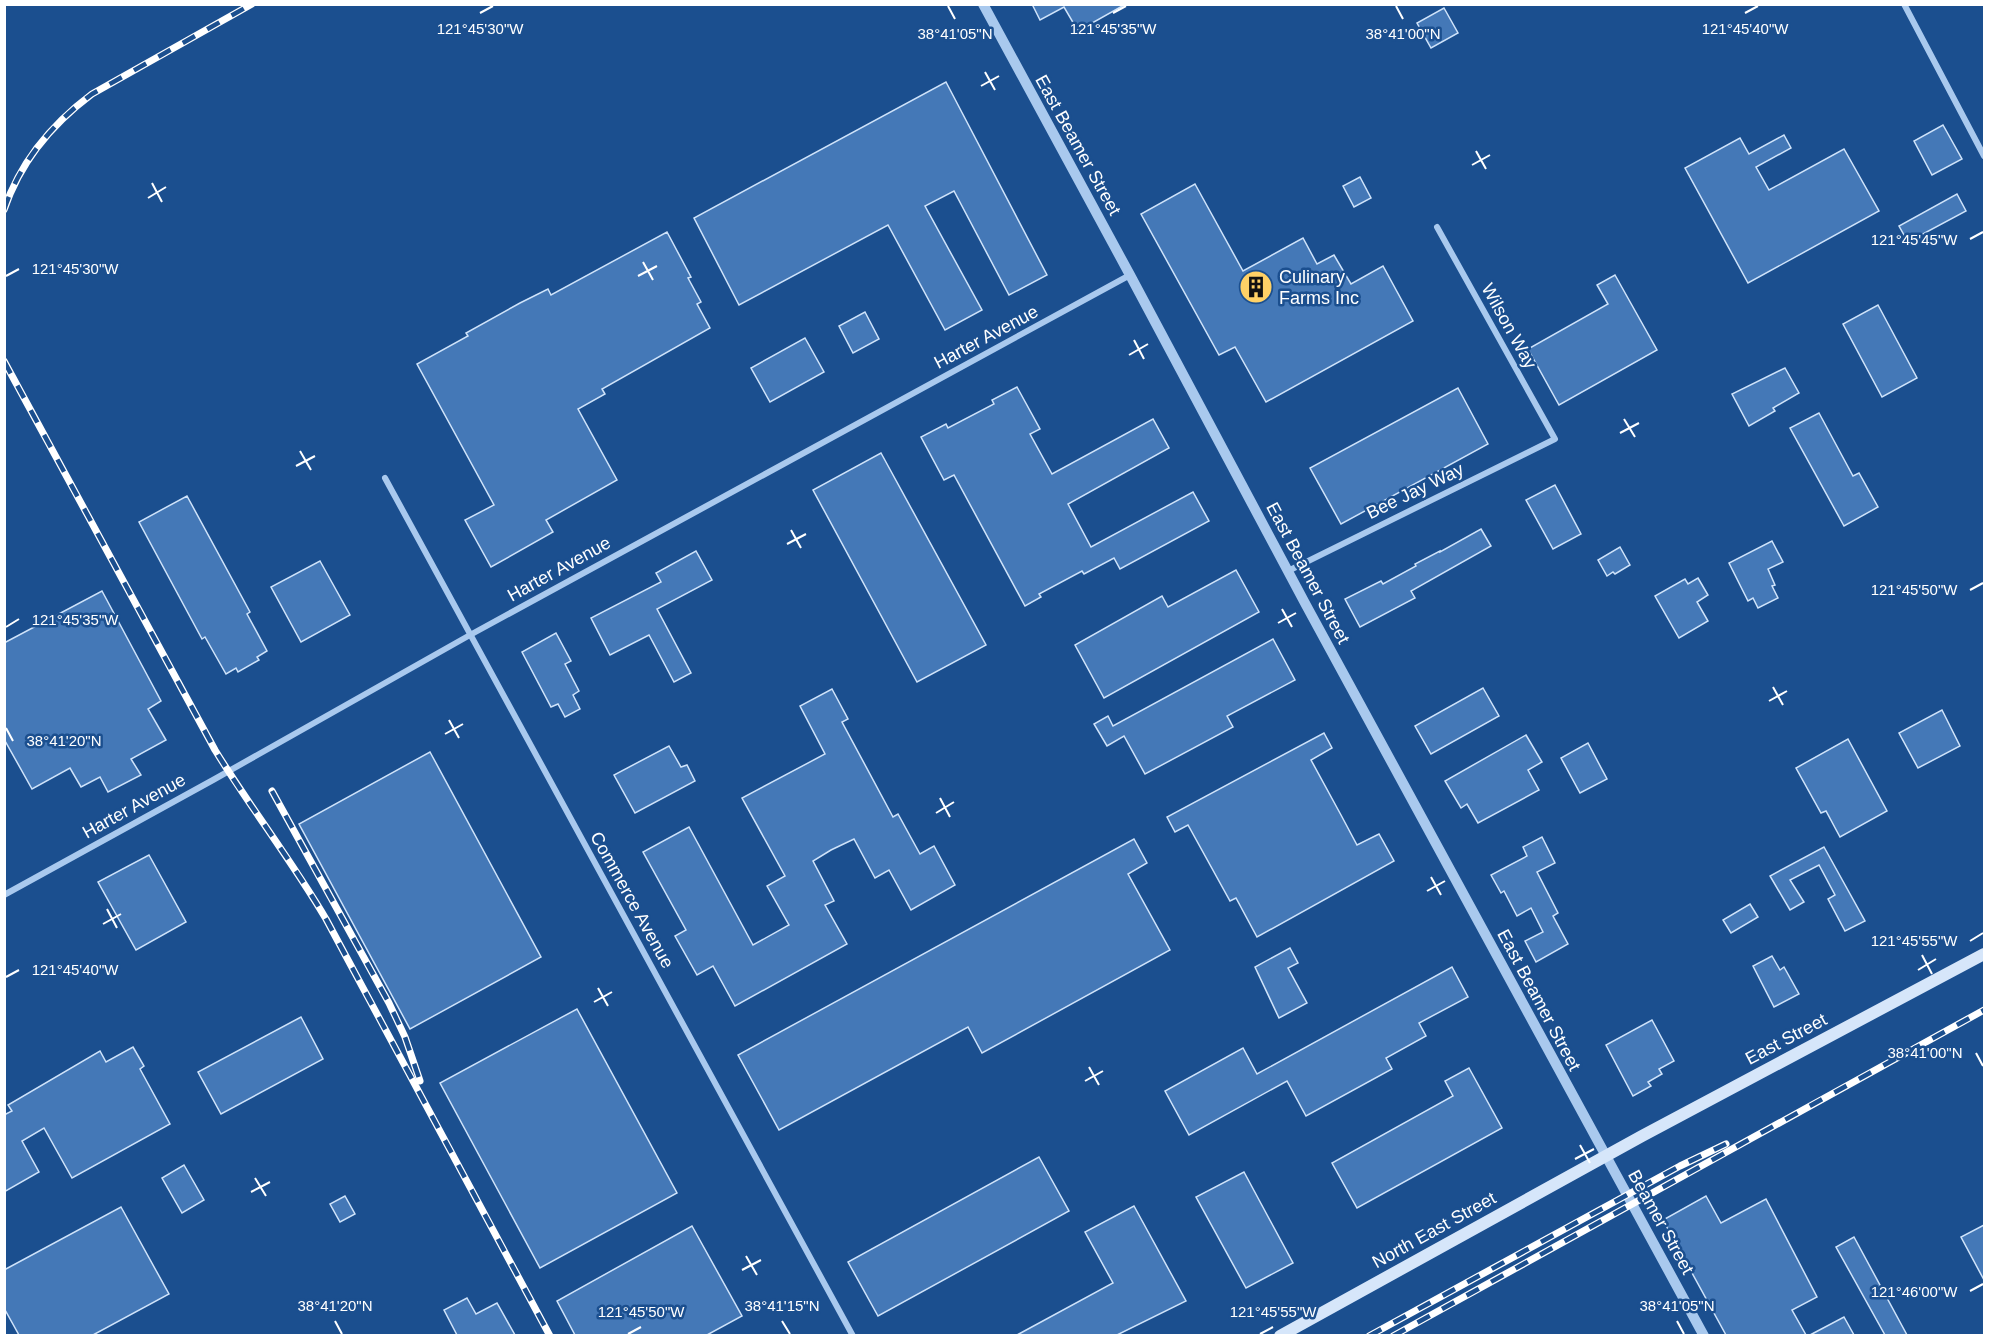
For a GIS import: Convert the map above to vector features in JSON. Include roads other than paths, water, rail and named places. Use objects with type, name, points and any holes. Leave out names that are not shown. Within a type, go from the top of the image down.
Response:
[{"type":"main road","name":"East Street","points":[[1606,1156],[1984,954]]},
{"type":"main road","name":"North East Street","points":[[1280,1335],[1606,1156]]},
{"type":"street","name":"East Beamer Street","points":[[983,4],[1606,1156]]},
{"type":"street","points":[[1904,4],[1984,156]]},
{"type":"street","name":"Wilson Way","points":[[1437,227],[1555,438]]},
{"type":"street","name":"Harter Avenue","points":[[4,895],[470,635],[1130,275]]},
{"type":"street","name":"Bee Jay Way","points":[[1288,571],[1555,438]]},
{"type":"street","name":"Commerce Avenue","points":[[385,478],[853,1335]]},
{"type":"street","name":"Beamer Street","points":[[1606,1156],[1704,1335]]},
{"type":"railway","points":[[4,210],[28,160],[51,131],[77,106],[92,94],[252,4]]},
{"type":"railway","points":[[4,361],[215,750],[326,919],[550,1336]]},
{"type":"railway","points":[[272,791],[389,1003],[405,1037],[420,1081]]},
{"type":"railway","points":[[1393,1336],[1984,1010]]},
{"type":"railway","points":[[1369,1336],[1680,1166],[1726,1144]]},
{"type":"place","name":"Culinary Farms Inc","points":[[1256,287]]}]
